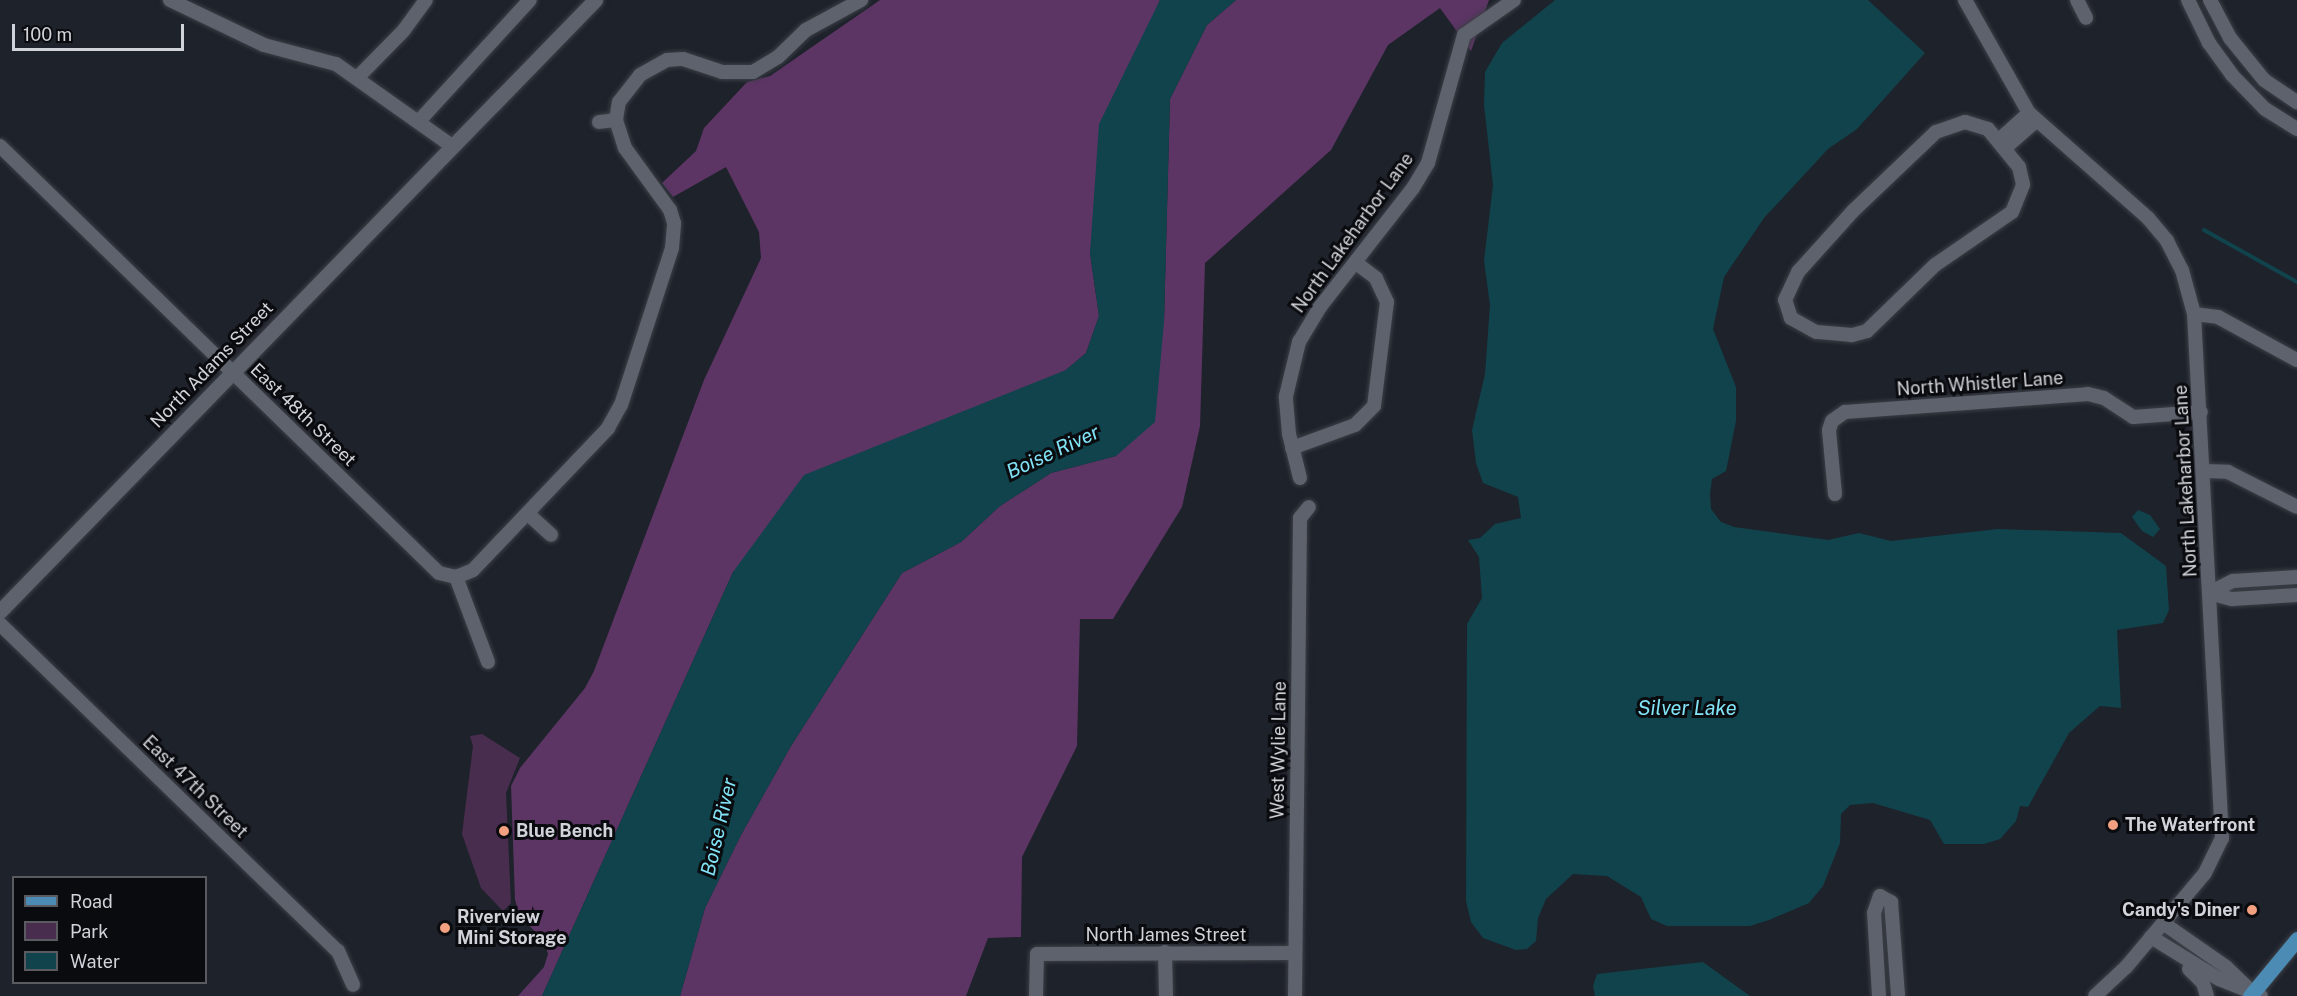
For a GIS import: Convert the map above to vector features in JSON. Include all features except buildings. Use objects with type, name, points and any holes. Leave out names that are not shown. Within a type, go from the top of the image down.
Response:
[{"type":"main road","points":[[2255,995],[2297,939]]},
{"type":"street","points":[[170,0],[225,29],[264,45],[336,64],[359,76],[452,146]]},
{"type":"street","points":[[359,76],[404,30],[426,0]]},
{"type":"street","points":[[419,121],[530,0]]},
{"type":"street","name":"North Adams Street","points":[[0,611],[595,0]]},
{"type":"street","points":[[488,662],[456,577],[473,570],[528,514],[615,417],[672,248],[674,223],[670,210],[625,148],[616,120],[619,102],[627,88],[653,65],[683,59],[722,72],[753,72],[778,57],[806,30],[861,0]]},
{"type":"street","name":"North Lakeharbor Lane","points":[[1300,478],[1292,448],[1286,396],[1294,355],[1312,318],[1428,163],[1464,35],[1514,0]]},
{"type":"street","name":"North Lakeharbor Lane","points":[[1965,0],[2033,117],[2148,218],[2167,241],[2182,270],[2194,314],[2205,471],[2222,838],[2205,873],[2151,937],[2095,996]]},
{"type":"street","points":[[2077,0],[2086,18]]},
{"type":"street","points":[[2188,0],[2209,43],[2232,75],[2278,117],[2297,129]]},
{"type":"street","points":[[2210,0],[2230,38],[2264,80],[2295,97],[2278,117]]},
{"type":"street","points":[[2002,144],[2033,117]]},
{"type":"street","points":[[599,122],[616,120]]},
{"type":"street","points":[[1965,122],[1979,124],[2002,144],[2019,167],[2023,185],[2012,212],[1935,265],[1867,331],[1852,335],[1816,332],[1791,318],[1785,300],[1798,272],[1852,211],[1936,132],[1965,122]]},
{"type":"street","name":"East 48th Street","points":[[0,146],[439,573],[456,577]]},
{"type":"street","points":[[1292,448],[1355,425],[1374,406],[1387,302],[1376,278],[1355,262]]},
{"type":"street","points":[[2194,314],[2218,317],[2297,360]]},
{"type":"street","name":"North Whistler Lane","points":[[1834,494],[1829,430],[1832,421],[1845,412],[2088,394],[2104,398],[2133,417],[2200,412]]},
{"type":"street","points":[[2205,471],[2228,472],[2297,507]]},
{"type":"street","name":"West Wylie Lane","points":[[1295,996],[1300,518],[1309,507]]},
{"type":"street","points":[[528,514],[551,535]]},
{"type":"street","points":[[2209,593],[2233,581],[2297,577]]},
{"type":"street","points":[[2209,593],[2232,599],[2297,595]]},
{"type":"street","name":"East 47th Street","points":[[0,624],[338,951],[353,985]]},
{"type":"street","points":[[1879,996],[1874,913],[1880,896],[1891,902],[1898,996]]},
{"type":"street","points":[[2163,923],[2226,967],[2255,995]]},
{"type":"street","points":[[2151,937],[2203,983],[2207,996]]},
{"type":"street","points":[[1165,952],[1166,996]]},
{"type":"street","name":"North James Street","points":[[1036,996],[1037,954],[1295,953]]},
{"type":"street","points":[[2174,955],[2223,982],[2255,995]]},
{"type":"green space","points":[[482,734],[520,758],[506,793],[511,903],[503,911],[481,888],[462,834],[473,746],[470,736]]},
{"type":"shaded area","points":[[880,0],[1160,0],[1151,21],[1090,253],[1099,316],[1086,353],[1066,370],[733,572],[542,996],[518,996],[544,967],[548,954],[545,943],[520,915],[515,900],[511,786],[520,768],[585,688],[594,671],[704,380],[761,258],[759,232],[726,167],[673,197],[662,183],[696,151],[704,128],[747,82],[770,76]]},
{"type":"shaded area","points":[[1236,0],[1489,0],[1471,51],[1440,8],[1388,45],[1331,150],[1205,263],[1200,426],[1182,507],[1113,619],[1080,619],[1077,746],[1022,857],[1021,937],[988,938],[966,996],[680,996],[705,908],[741,835],[791,746],[902,573],[961,542],[1000,506],[1051,473],[1116,456],[1164,322],[1170,99],[1207,25]]},
{"type":"water","name":"Boise River","points":[[1160,0],[1236,0],[1207,25],[1170,99],[1164,322],[1155,422],[1116,456],[1051,473],[1000,506],[961,542],[902,573],[791,746],[741,835],[705,908],[680,996],[542,996],[733,572],[804,475],[1066,370],[1086,353],[1099,316],[1090,253],[1099,124]]},
{"type":"water","name":"Silver Lake","points":[[1555,0],[1868,0],[1925,53],[1857,129],[1828,149],[1764,218],[1724,277],[1713,329],[1736,387],[1736,421],[1726,471],[1712,479],[1711,509],[1721,522],[1734,527],[1828,540],[1859,533],[1891,541],[1998,529],[2121,533],[2166,566],[2169,610],[2163,623],[2117,630],[2121,708],[2100,706],[2069,733],[2028,807],[2020,806],[2016,821],[2000,839],[1984,844],[1944,844],[1930,820],[1873,803],[1850,805],[1841,814],[1840,843],[1823,886],[1809,903],[1750,926],[1667,926],[1651,919],[1641,897],[1607,876],[1573,874],[1546,899],[1538,918],[1536,941],[1527,949],[1516,950],[1483,938],[1471,922],[1466,901],[1467,624],[1482,598],[1479,557],[1468,540],[1480,538],[1495,524],[1521,518],[1518,497],[1483,483],[1476,463],[1472,430],[1485,374],[1490,305],[1484,261],[1493,185],[1484,105],[1485,72],[1502,43]]},
{"type":"water","points":[[2138,510],[2150,515],[2160,529],[2153,537],[2142,531],[2132,517]]},
{"type":"water","points":[[1703,962],[1750,996],[1595,996],[1593,986],[1597,974]]},
{"type":"waterway","points":[[2204,230],[2297,282]]},
{"type":"place","name":"The Waterfront","points":[[2113,825]]},
{"type":"place","name":"Blue Bench","points":[[504,831]]},
{"type":"place","name":"Candy's Diner","points":[[2252,910]]},
{"type":"place","name":"Riverview Mini Storage","points":[[445,928]]}]
